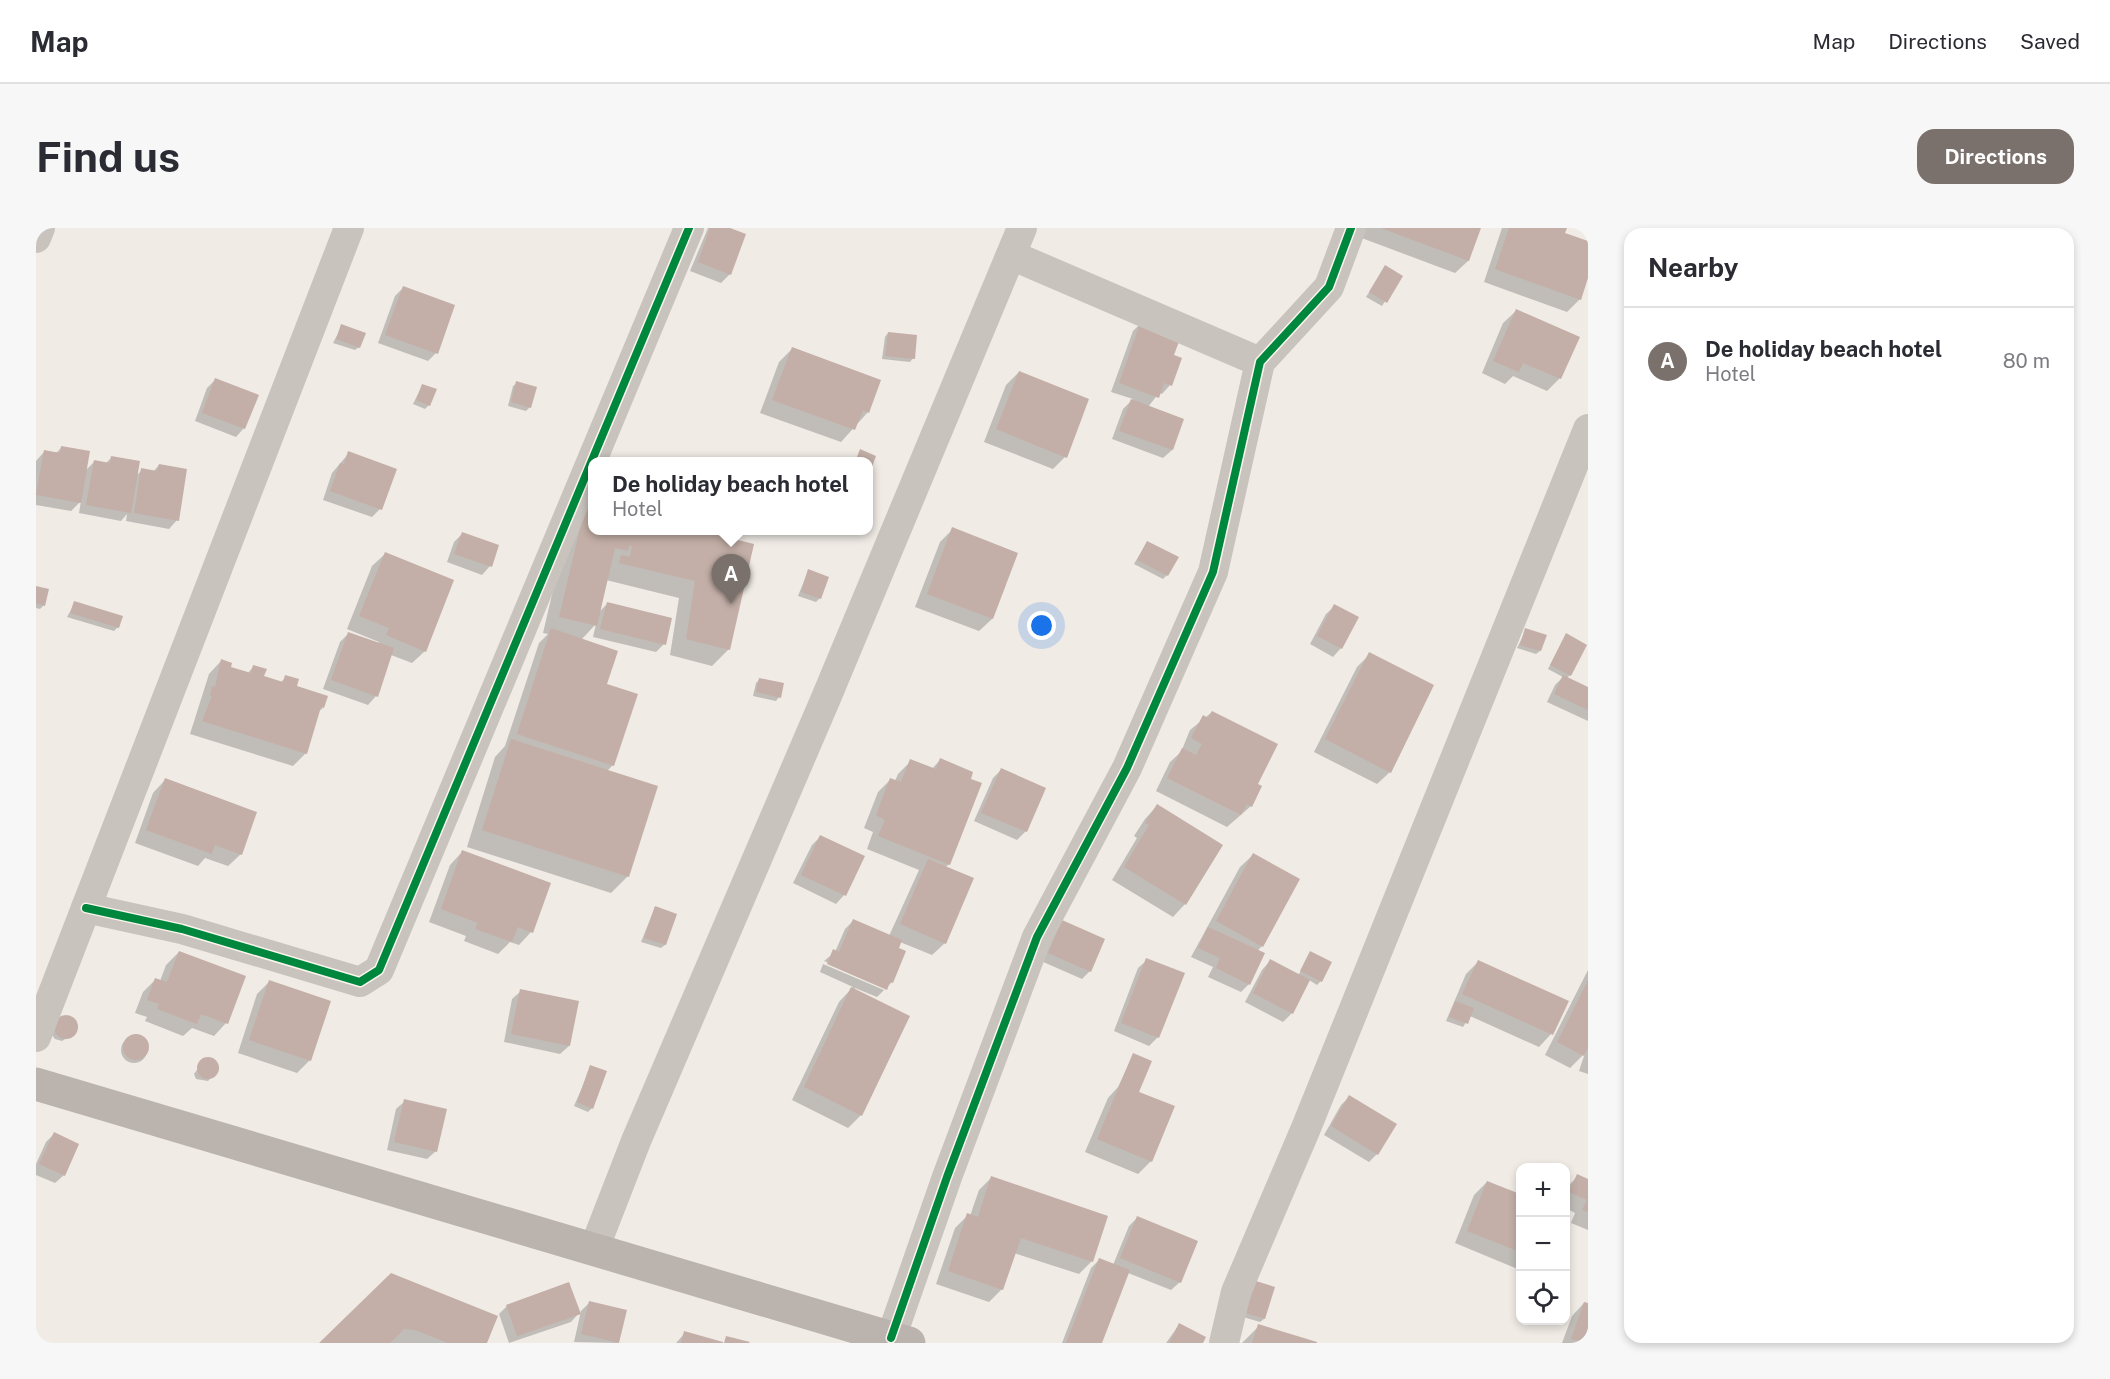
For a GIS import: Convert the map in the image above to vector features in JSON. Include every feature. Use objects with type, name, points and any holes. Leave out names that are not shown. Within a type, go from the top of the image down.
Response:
[{"type":"street","points":[[36,238],[40,228]]},
{"type":"street","points":[[36,1037],[349,228]]},
{"type":"street","points":[[593,457],[689,228]]},
{"type":"street","points":[[594,1250],[636,1141],[1022,228]]},
{"type":"street","points":[[36,1084],[900,1340],[947,1177],[1037,937],[1127,768],[1213,572],[1260,362],[1329,287],[1351,228]]},
{"type":"street","points":[[1011,255],[1260,362]]},
{"type":"street","points":[[1224,1343],[1236,1292],[1306,1128],[1588,429]]},
{"type":"street","points":[[86,908],[182,928],[360,982],[379,970],[588,470]]},
{"type":"building","points":[[710,228],[730,228],[746,234],[731,275],[698,262]]},
{"type":"building","points":[[1381,228],[1481,228],[1469,261]]},
{"type":"building","points":[[1509,228],[1567,228],[1565,233],[1588,241],[1588,278],[1581,300],[1495,269]]},
{"type":"building","points":[[1385,265],[1403,276],[1387,303],[1369,292]]},
{"type":"building","points":[[403,286],[455,305],[438,354],[385,335]]},
{"type":"building","points":[[1516,309],[1580,337],[1561,379],[1523,363],[1519,372],[1493,361]]},
{"type":"building","points":[[1141,321],[1181,336],[1174,355],[1182,358],[1172,386],[1164,383],[1159,398],[1119,383]]},
{"type":"building","points":[[341,324],[366,333],[360,348],[336,339]]},
{"type":"building","points":[[888,332],[917,335],[915,359],[885,356]]},
{"type":"building","points":[[792,347],[881,380],[869,413],[863,410],[855,430],[772,400]]},
{"type":"building","points":[[1019,371],[1089,399],[1067,458],[996,429]]},
{"type":"building","points":[[215,378],[259,395],[245,429],[202,413]]},
{"type":"building","points":[[516,381],[537,387],[531,408],[511,402]]},
{"type":"building","points":[[422,384],[437,389],[430,406],[416,400]]},
{"type":"building","points":[[1131,399],[1184,419],[1173,450],[1119,431]]},
{"type":"building","points":[[61,446],[90,451],[81,503],[36,495],[44,450],[60,453]]},
{"type":"building","points":[[860,449],[876,456],[873,464],[873,457],[857,457]]},
{"type":"building","points":[[348,451],[397,469],[382,510],[330,491],[340,463],[344,464]]},
{"type":"building","points":[[111,456],[140,461],[131,513],[86,505],[94,460],[110,463]]},
{"type":"building","points":[[159,464],[187,469],[179,521],[134,513],[141,468],[157,471]]},
{"type":"building","points":[[586,503],[588,504],[588,535],[717,535],[754,544],[730,650],[686,639],[695,581],[619,563],[621,555],[630,557],[632,546],[629,546],[628,551],[615,548],[597,626],[559,617]]},
{"type":"building","points":[[952,527],[1018,553],[993,619],[927,594]]},
{"type":"building","points":[[462,532],[499,545],[492,567],[454,554]]},
{"type":"building","points":[[1147,541],[1179,557],[1168,576],[1137,560]]},
{"type":"building","points":[[385,552],[454,580],[426,652],[386,635],[389,628],[359,616]]},
{"type":"building","points":[[808,569],[829,577],[821,599],[801,592]]},
{"type":"building","points":[[36,586],[49,589],[45,606],[36,603]]},
{"type":"building","points":[[74,601],[123,616],[119,628],[70,613]]},
{"type":"building","points":[[607,602],[672,618],[666,645],[600,629]]},
{"type":"building","points":[[1334,604],[1359,617],[1342,649],[1317,636]]},
{"type":"building","points":[[551,628],[618,651],[607,684],[638,694],[614,766],[517,734]]},
{"type":"building","points":[[1525,628],[1547,635],[1541,651],[1520,645]]},
{"type":"building","points":[[348,632],[394,648],[378,697],[331,680]]},
{"type":"building","points":[[1566,633],[1587,645],[1571,676],[1550,665]]},
{"type":"building","points":[[1369,652],[1434,685],[1391,773],[1325,739]]},
{"type":"building","points":[[221,659],[232,663],[231,667],[251,673],[253,665],[267,669],[264,676],[283,682],[285,675],[299,679],[297,686],[328,696],[324,708],[321,707],[307,754],[202,721],[212,696],[210,696],[212,686],[215,687]]},
{"type":"building","points":[[1563,675],[1588,687],[1588,710],[1554,694]]},
{"type":"building","points":[[759,678],[784,683],[781,698],[756,692]]},
{"type":"building","points":[[1212,711],[1278,744],[1258,784],[1262,786],[1252,807],[1247,804],[1241,815],[1167,778],[1182,748],[1196,755],[1202,744],[1191,738],[1203,715],[1208,718]]},
{"type":"building","points":[[511,739],[658,786],[629,877],[482,830]]},
{"type":"building","points":[[940,758],[973,772],[971,779],[982,783],[950,865],[878,836],[885,820],[876,815],[890,778],[901,782],[910,759],[936,769]]},
{"type":"building","points":[[1001,768],[1046,788],[1027,832],[981,813]]},
{"type":"building","points":[[165,778],[257,812],[242,855],[215,845],[212,854],[146,830]]},
{"type":"building","points":[[1157,804],[1223,845],[1186,905],[1124,867],[1149,825],[1145,823]]},
{"type":"building","points":[[820,835],[865,856],[846,896],[801,875]]},
{"type":"building","points":[[462,850],[551,883],[533,933],[518,927],[512,942],[475,929],[478,923],[441,909]]},
{"type":"building","points":[[1253,853],[1300,879],[1263,947],[1216,921]]},
{"type":"building","points":[[928,859],[974,878],[946,944],[900,924]]},
{"type":"building","points":[[655,906],[677,914],[666,945],[644,938]]},
{"type":"building","points":[[853,919],[902,940],[899,948],[906,951],[893,983],[890,982],[887,990],[827,964],[833,949],[839,952]]},
{"type":"building","points":[[1062,920],[1105,939],[1091,972],[1048,953]]},
{"type":"building","points":[[1208,927],[1265,953],[1250,985],[1216,968],[1220,958],[1198,948]]},
{"type":"building","points":[[179,951],[246,976],[228,1024],[201,1014],[197,1024],[157,1009],[159,1004],[147,1000],[155,978],[167,982]]},
{"type":"building","points":[[1310,951],[1332,962],[1322,982],[1300,971]]},
{"type":"building","points":[[1146,958],[1185,973],[1159,1038],[1121,1023]]},
{"type":"building","points":[[1270,959],[1310,980],[1293,1014],[1253,993]]},
{"type":"building","points":[[1478,960],[1569,1001],[1553,1035],[1462,994]]},
{"type":"building","points":[[269,980],[331,1001],[311,1061],[249,1040]]},
{"type":"building","points":[[1588,980],[1588,1048],[1584,1056],[1557,1042]]},
{"type":"building","points":[[851,987],[910,1016],[862,1116],[804,1087]]},
{"type":"building","points":[[520,989],[579,1001],[570,1046],[511,1034]]},
{"type":"building","points":[[1455,1001],[1474,1008],[1468,1024],[1449,1017]]},
{"type":"building","points":[[66,1015],[74,1019],[78,1027],[74,1035],[66,1039],[58,1035],[54,1027],[58,1019]]},
{"type":"building","points":[[136,1034],[145,1038],[149,1047],[145,1056],[136,1060],[127,1056],[123,1047],[127,1038]]},
{"type":"building","points":[[1133,1053],[1152,1061],[1139,1092],[1175,1106],[1152,1162],[1097,1139]]},
{"type":"building","points":[[208,1057],[216,1060],[219,1068],[216,1076],[208,1079],[200,1076],[197,1068],[200,1060]]},
{"type":"building","points":[[590,1065],[607,1071],[593,1109],[577,1102]]},
{"type":"building","points":[[1349,1095],[1397,1124],[1378,1155],[1331,1126]]},
{"type":"building","points":[[404,1099],[447,1109],[437,1152],[394,1142]]},
{"type":"building","points":[[54,1132],[79,1144],[65,1176],[39,1164]]},
{"type":"building","points":[[1577,1174],[1588,1179],[1588,1212],[1582,1210],[1587,1200],[1570,1192]]},
{"type":"building","points":[[991,1176],[1108,1216],[1093,1262],[1021,1238],[1003,1290],[948,1271],[967,1213],[978,1217]]},
{"type":"building","points":[[1487,1181],[1516,1192],[1516,1250],[1467,1231]]},
{"type":"building","points":[[1137,1216],[1198,1241],[1181,1283],[1120,1258]]},
{"type":"building","points":[[1099,1258],[1130,1270],[1102,1343],[1066,1343]]},
{"type":"building","points":[[391,1273],[498,1316],[487,1343],[448,1343],[415,1330],[404,1329],[390,1343],[319,1343]]},
{"type":"building","points":[[1256,1281],[1275,1287],[1265,1319],[1246,1313]]},
{"type":"building","points":[[569,1282],[581,1314],[517,1336],[506,1305]]},
{"type":"building","points":[[589,1301],[627,1310],[619,1343],[581,1334]]},
{"type":"building","points":[[1584,1302],[1588,1303],[1588,1343],[1571,1339]]},
{"type":"building","points":[[1179,1323],[1206,1337],[1203,1343],[1169,1343]]},
{"type":"building","points":[[1258,1324],[1317,1342],[1317,1343],[1252,1343]]},
{"type":"building","points":[[684,1331],[723,1342],[723,1343],[681,1343]]},
{"type":"building","points":[[726,1336],[750,1342],[724,1343]]},
{"type":"cycle path","points":[[593,457],[689,228]]},
{"type":"cycle path","points":[[891,1338],[947,1177],[1037,937],[1127,768],[1213,572],[1260,362],[1329,287],[1351,228]]},
{"type":"cycle path","points":[[86,908],[182,929],[360,982],[379,970],[588,470]]},
{"type":"place","name":"De holiday beach hotel","points":[[731,604]]}]
